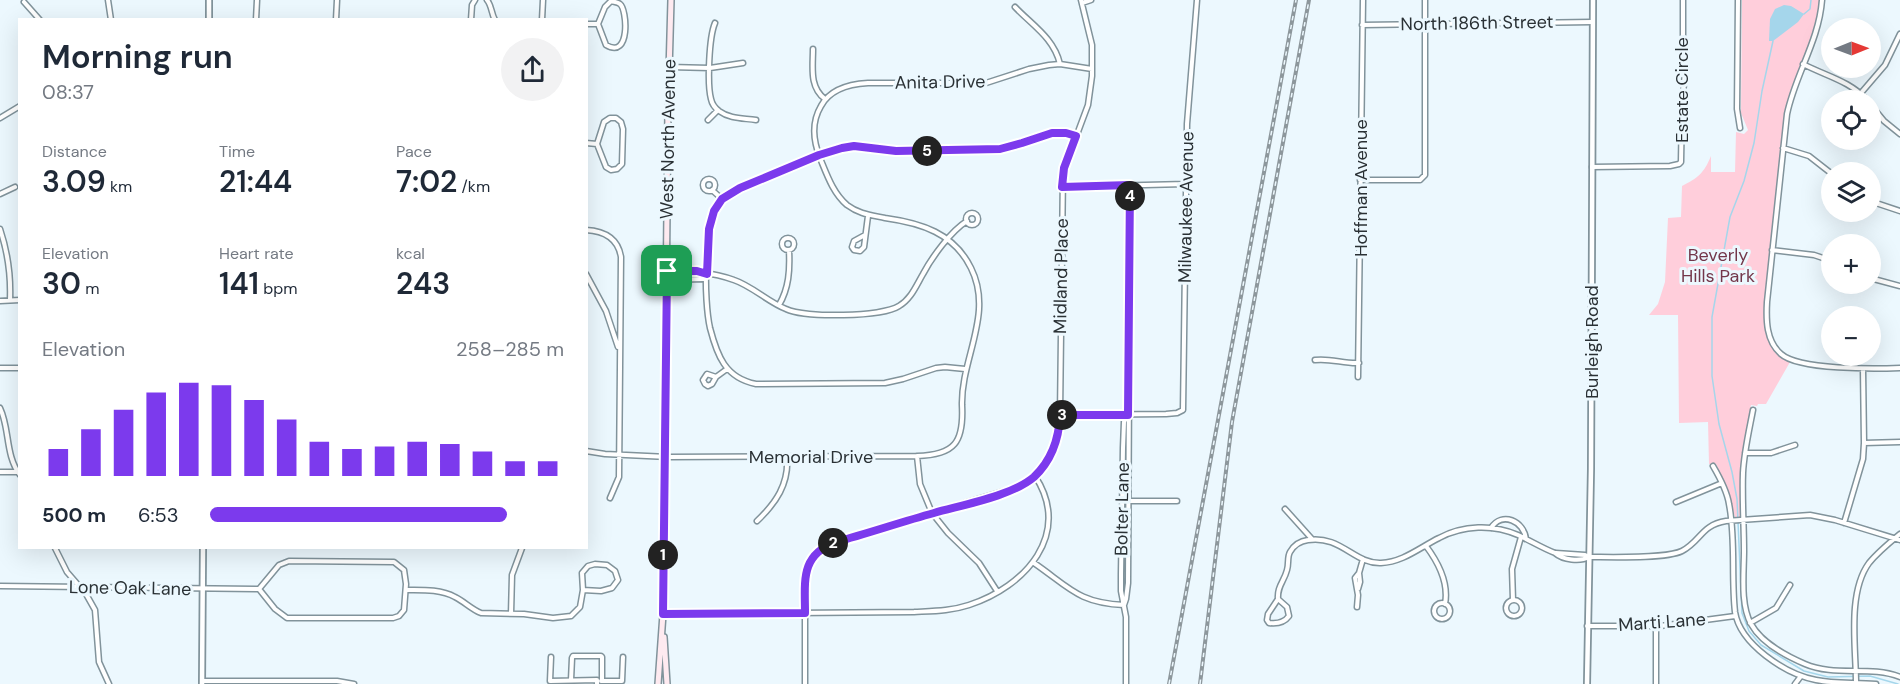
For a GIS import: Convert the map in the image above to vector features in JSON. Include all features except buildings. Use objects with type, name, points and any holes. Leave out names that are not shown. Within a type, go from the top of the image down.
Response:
[{"type":"main road","name":"West North Avenue","points":[[658,684],[662,617],[669,0]]},
{"type":"main road","name":"West North Avenue","points":[[662,617],[667,684]]},
{"type":"street","points":[[108,0],[111,18]]},
{"type":"street","points":[[209,0],[209,18]]},
{"type":"street","points":[[256,18],[257,0]]},
{"type":"street","points":[[336,0],[336,18]]},
{"type":"street","points":[[471,18],[472,4],[475,0]]},
{"type":"street","points":[[487,0],[494,18]]},
{"type":"street","points":[[542,18],[543,0]]},
{"type":"street","points":[[1082,2],[1091,0]]},
{"type":"street","name":"Milwaukee Avenue","points":[[1128,415],[1181,412],[1184,406],[1186,184],[1190,77],[1197,0]]},
{"type":"street","name":"Hoffman Avenue","points":[[1359,377],[1363,0]]},
{"type":"street","points":[[1360,180],[1423,179],[1425,170],[1425,0]]},
{"type":"street","name":"Burleigh Road","points":[[1587,684],[1593,0]]},
{"type":"street","name":"Estate Circle","points":[[1592,167],[1670,166],[1679,165],[1681,162],[1685,71],[1683,0]]},
{"type":"street","points":[[1738,0],[1737,109],[1740,128]]},
{"type":"street","points":[[1822,0],[1816,31],[1788,107],[1770,269],[1767,324],[1770,337],[1777,350],[1785,357],[1799,362],[1863,369],[1900,368]]},
{"type":"street","points":[[24,2],[38,18]]},
{"type":"street","points":[[611,2],[619,2],[623,6],[625,12],[624,41],[619,47],[606,45],[598,24],[605,7],[611,2]]},
{"type":"street","name":"Midland Place","points":[[1035,476],[1046,463],[1055,446],[1060,415],[1062,187],[1064,168],[1088,105],[1092,69],[1092,45],[1082,2]]},
{"type":"street","points":[[1015,7],[1047,38],[1060,64]]},
{"type":"street","name":"North 186th Street","points":[[1362,25],[1592,22]]},
{"type":"street","points":[[715,23],[711,35],[711,98],[718,110],[727,116],[756,120]]},
{"type":"street","points":[[588,24],[598,24]]},
{"type":"street","points":[[1864,90],[1885,65],[1900,34]]},
{"type":"street","points":[[813,49],[815,88],[825,99],[815,121],[814,137],[819,155],[837,195],[852,208],[868,216],[919,224],[948,239],[966,259],[978,287],[978,320],[965,369],[936,368],[885,383],[762,384],[748,382],[727,369],[716,346],[709,323],[707,274],[709,229],[714,211],[722,199],[740,188],[819,155],[842,148],[854,146],[890,151],[985,150],[1008,147],[1052,133],[1076,136]]},
{"type":"street","points":[[669,67],[710,68],[743,63]]},
{"type":"street","name":"Anita Drive","points":[[825,99],[842,88],[858,84],[986,83],[1029,69],[1060,64],[1092,69]]},
{"type":"street","points":[[1803,64],[1841,80],[1856,90]]},
{"type":"street","points":[[0,118],[18,107]]},
{"type":"street","points":[[708,120],[718,110]]},
{"type":"street","points":[[1881,117],[1900,134]]},
{"type":"street","points":[[613,118],[621,122],[623,158],[619,168],[611,170],[606,167],[597,144],[604,122],[613,118]]},
{"type":"street","points":[[588,144],[597,144]]},
{"type":"street","points":[[1783,148],[1809,156],[1821,165]]},
{"type":"street","points":[[1062,187],[1186,184]]},
{"type":"street","name":"Bolter Lane","points":[[1124,605],[1128,583],[1130,185]]},
{"type":"street","points":[[0,194],[15,187]]},
{"type":"street","points":[[712,190],[722,199]]},
{"type":"street","points":[[1881,205],[1900,211]]},
{"type":"street","points":[[865,235],[868,216]]},
{"type":"street","points":[[667,271],[697,271],[738,281],[768,301],[798,313],[880,313],[893,310],[909,298],[926,268],[948,239],[967,221]]},
{"type":"street","points":[[0,229],[8,256],[11,279],[10,300]]},
{"type":"street","points":[[588,230],[605,234],[615,242],[620,251],[618,483],[610,498]]},
{"type":"street","points":[[779,305],[789,276],[789,250]]},
{"type":"street","points":[[1772,250],[1821,257]]},
{"type":"street","points":[[667,280],[703,279],[707,274]]},
{"type":"street","points":[[588,278],[606,311],[619,352]]},
{"type":"street","points":[[1881,281],[1900,286]]},
{"type":"street","points":[[0,301],[18,300]]},
{"type":"street","points":[[1315,360],[1330,359],[1345,363],[1359,363]]},
{"type":"street","points":[[0,368],[18,368]]},
{"type":"street","points":[[716,377],[727,369]]},
{"type":"street","name":"Memorial Drive","points":[[588,451],[664,457],[917,456],[942,453],[954,443],[963,425],[962,392],[965,369]]},
{"type":"street","points":[[1844,523],[1860,473],[1864,443],[1863,369]]},
{"type":"street","points":[[0,408],[10,455],[18,471]]},
{"type":"street","points":[[1753,410],[1745,453],[1738,520],[1736,616],[1741,629],[1752,644],[1779,664],[1801,676],[1824,681],[1856,678],[1880,671],[1900,677]]},
{"type":"street","points":[[1060,415],[1128,415]]},
{"type":"street","name":"Bolter Lane","points":[[1126,684],[1126,617],[1121,591],[1124,422],[1128,415]]},
{"type":"street","points":[[1864,443],[1900,442]]},
{"type":"street","points":[[1745,453],[1771,453],[1795,445]]},
{"type":"street","points":[[917,456],[920,484],[932,513],[948,533],[979,563],[997,591]]},
{"type":"street","points":[[757,521],[782,491],[787,474],[787,457]]},
{"type":"street","points":[[1713,466],[1738,520],[1745,599],[1750,623],[1767,642],[1805,664],[1876,684]]},
{"type":"street","points":[[0,472],[18,473]]},
{"type":"street","points":[[662,617],[805,613],[948,610],[976,603],[1012,583],[1034,563],[1045,541],[1049,521],[1047,501],[1035,476],[1008,491],[836,542],[820,549],[811,559],[806,572],[805,613],[805,684]]},
{"type":"street","points":[[1676,502],[1722,483]]},
{"type":"street","points":[[1122,501],[1177,501]]},
{"type":"street","points":[[1285,509],[1312,539]]},
{"type":"street","points":[[1278,599],[1287,607],[1289,616],[1281,623],[1269,623],[1268,614],[1278,599],[1277,590],[1288,568],[1289,555],[1303,541],[1312,539],[1334,542],[1363,559],[1375,562],[1390,561],[1411,555],[1438,538],[1458,530],[1491,528],[1504,530],[1559,556],[1586,560],[1589,557],[1676,554],[1688,547],[1708,527],[1722,522],[1810,515],[1897,540]]},
{"type":"street","points":[[1491,528],[1498,520],[1508,519],[1514,520],[1522,527],[1523,538],[1512,569],[1513,600]]},
{"type":"street","points":[[1856,678],[1856,612],[1859,584],[1869,564],[1897,540],[1900,534]]},
{"type":"street","points":[[1426,546],[1442,574],[1446,594],[1445,604]]},
{"type":"street","points":[[55,549],[65,569],[89,598],[95,610],[99,662],[109,684]]},
{"type":"street","points":[[203,549],[202,682],[337,681],[354,684]]},
{"type":"street","points":[[511,614],[512,575],[522,549]]},
{"type":"street","points":[[1356,607],[1358,589],[1355,578],[1363,559]]},
{"type":"street","points":[[307,561],[394,562],[404,570],[406,590],[404,610],[399,615],[393,618],[365,619],[283,616],[260,589],[282,563],[307,561]]},
{"type":"street","points":[[1034,563],[1078,596],[1097,603],[1124,605]]},
{"type":"street","points":[[406,590],[435,591],[454,596],[481,613],[553,618],[571,616],[580,607],[583,590],[582,573],[588,566],[607,565],[615,571],[618,580],[612,588],[601,591],[583,590]]},
{"type":"street","points":[[1750,623],[1776,608],[1790,585]]},
{"type":"street","name":"Lone Oak Lane","points":[[0,586],[260,589]]},
{"type":"street","points":[[1513,600],[1520,603],[1522,608],[1514,616],[1506,609],[1507,604],[1513,600]]},
{"type":"street","points":[[1440,603],[1445,604],[1449,607],[1449,615],[1443,619],[1438,618],[1435,614],[1436,606],[1440,603]]},
{"type":"street","name":"Marti Lane","points":[[1587,626],[1656,627],[1736,616]]},
{"type":"street","points":[[1656,627],[1656,684]]},
{"type":"street","points":[[571,680],[573,656],[601,656],[599,682]]},
{"type":"street","points":[[550,657],[550,681],[577,682],[622,681],[622,657]]},
{"type":"street","points":[[1795,684],[1801,676]]},
{"type":"green space","name":"Beverly Hills Park","points":[[1742,0],[1820,0],[1814,30],[1785,115],[1765,311],[1767,333],[1773,347],[1790,362],[1766,404],[1751,405],[1743,456],[1742,517],[1735,517],[1716,464],[1709,464],[1708,422],[1679,423],[1678,315],[1649,315],[1658,304],[1665,282],[1668,218],[1681,217],[1682,186],[1700,174],[1711,156],[1711,172],[1735,172],[1736,132],[1744,134],[1748,130],[1741,113]]},
{"type":"water","points":[[1784,5],[1791,6],[1804,14],[1798,22],[1773,41],[1769,41],[1770,19],[1775,9]]},
{"type":"waterway","points":[[1804,14],[1810,9],[1811,0]]},
{"type":"waterway","points":[[1773,41],[1754,143],[1744,181],[1730,217],[1712,317],[1712,376],[1719,424],[1737,499],[1742,613],[1749,631],[1761,645],[1804,671],[1828,677],[1870,676],[1898,684]]},
{"type":"railway","points":[[1169,684],[1296,0]]},
{"type":"railway","points":[[1200,684],[1232,422],[1309,0]]},
{"type":"route","points":[[1052,133],[1076,136],[1064,168],[1062,187],[1130,185],[1128,415],[1060,415],[1058,439],[1053,452],[1035,476],[1022,485],[836,542],[820,549],[811,559],[806,572],[805,613],[663,614],[667,271],[697,271],[707,274],[710,223],[722,199],[740,188],[830,151],[854,146],[890,151],[985,150],[1008,147],[1052,133]]}]
